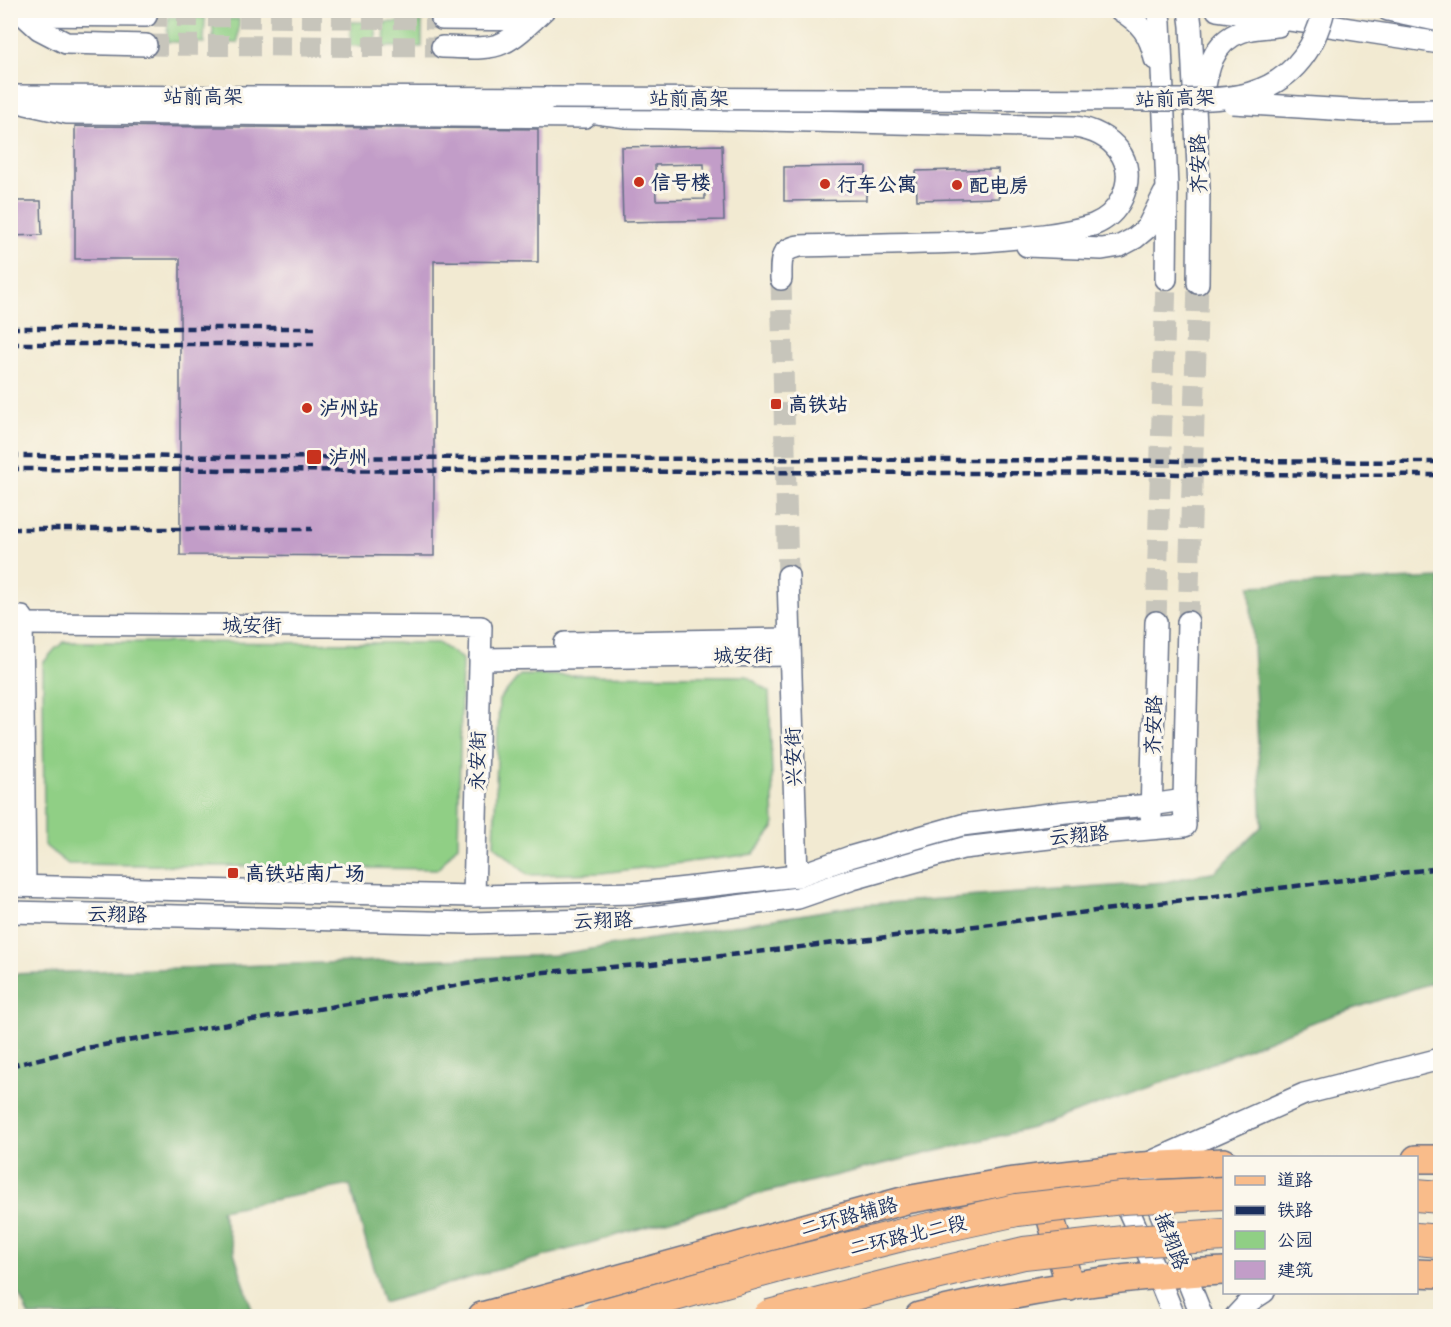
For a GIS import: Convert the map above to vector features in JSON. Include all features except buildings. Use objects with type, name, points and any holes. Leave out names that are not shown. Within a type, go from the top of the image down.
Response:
[{"type":"highway","name":"二环路北二段","points":[[599,1317],[779,1266],[902,1235],[1017,1210],[1122,1198],[1223,1193]]},
{"type":"highway","points":[[769,1317],[902,1282],[1024,1254],[1133,1241],[1223,1235]]},
{"type":"main road","points":[[1418,1159],[1440,1159]]},
{"type":"main road","name":"二环路辅路","points":[[482,1317],[906,1200],[1007,1182],[1110,1169],[1223,1162]]},
{"type":"main road","points":[[1039,1178],[1070,1287]]},
{"type":"main road","points":[[920,1317],[1027,1293],[1157,1274],[1223,1270]]},
{"type":"main road","points":[[1418,1273],[1440,1274]]},
{"type":"street","points":[[1120,10],[1141,26],[1152,44],[1162,88]]},
{"type":"street","points":[[1158,10],[1167,188],[1166,279]]},
{"type":"street","name":"齐安路","points":[[1189,10],[1192,28],[1199,188],[1198,283]]},
{"type":"street","points":[[1217,10],[1440,43]]},
{"type":"street","name":"站前高架","points":[[10,96],[1185,100],[1218,98],[1248,94],[1274,82],[1294,68],[1309,50],[1320,26],[1324,10]]},
{"type":"street","points":[[1388,10],[1440,21]]},
{"type":"street","points":[[21,13],[146,16]]},
{"type":"street","points":[[21,13],[39,29],[66,43],[146,45]]},
{"type":"street","points":[[442,19],[539,15]]},
{"type":"street","points":[[442,47],[480,48],[502,44],[539,15]]},
{"type":"street","points":[[1197,137],[1209,65],[1221,44],[1242,31],[1304,22]]},
{"type":"street","points":[[512,116],[551,98],[589,112],[627,117]]},
{"type":"street","points":[[10,100],[67,113],[627,117],[1075,127],[1086,128],[1104,136],[1121,154],[1126,164],[1128,176],[1126,189],[1120,201],[1106,219],[1094,225],[1036,236],[960,242],[791,247],[783,255],[781,279]]},
{"type":"street","points":[[1185,100],[1363,111],[1440,110]]},
{"type":"street","points":[[960,242],[1080,249],[1114,248],[1135,238],[1147,228],[1167,188]]},
{"type":"street","name":"兴安街","points":[[788,576],[797,876]]},
{"type":"street","name":"齐安路","points":[[1151,829],[1156,622]]},
{"type":"street","name":"齐安路","points":[[1185,826],[1188,622]]},
{"type":"street","points":[[18,624],[18,886]]},
{"type":"street","name":"城安街","points":[[18,624],[480,643],[790,647]]},
{"type":"street","name":"永安街","points":[[474,896],[480,643]]},
{"type":"street","name":"云翔路","points":[[18,886],[474,896],[640,893],[797,876],[850,857],[962,825],[1184,800]]},
{"type":"street","name":"云翔路","points":[[10,912],[470,923],[635,920],[798,898],[853,879],[963,848],[1185,826]]},
{"type":"street","points":[[1142,1166],[1304,1094],[1440,1059]]},
{"type":"street","name":"摇翔路","points":[[1142,1166],[1202,1317]]},
{"type":"street","name":"摇翔路","points":[[1110,1169],[1174,1317]]},
{"type":"street","points":[[1236,1317],[1250,1301],[1262,1294]]},
{"type":"green space","points":[[168,17],[205,18],[204,43],[167,42]]},
{"type":"green space","points":[[213,19],[239,19],[238,43],[213,43]]},
{"type":"green space","points":[[351,22],[376,22],[376,46],[350,46]]},
{"type":"green space","points":[[385,22],[422,23],[422,47],[384,47]]},
{"type":"green space","points":[[1440,578],[1440,980],[1310,1023],[1178,1077],[1032,1128],[763,1193],[383,1303],[350,1185],[221,1210],[254,1316],[29,1316],[11,1278],[11,974],[554,955],[860,905],[1165,882],[1216,871],[1262,826],[1250,586]]},
{"type":"green space","points":[[64,642],[438,643],[462,659],[458,845],[438,869],[68,864],[44,845],[43,663]]},
{"type":"green space","points":[[520,675],[747,676],[769,692],[774,828],[753,854],[602,873],[528,875],[494,845],[499,700]]},
{"type":"tunnel","points":[[146,16],[442,19]]},
{"type":"tunnel","points":[[146,45],[442,47]]},
{"type":"tunnel","points":[[781,279],[788,576]]},
{"type":"tunnel","points":[[1156,622],[1166,279]]},
{"type":"tunnel","points":[[1188,622],[1198,283]]},
{"type":"railway","points":[[10,328],[315,328]]},
{"type":"railway","points":[[10,344],[314,344]]},
{"type":"railway","points":[[10,456],[1440,462]]},
{"type":"railway","points":[[10,469],[1440,475]]},
{"type":"railway","points":[[10,529],[312,529]]},
{"type":"railway","points":[[10,1066],[80,1049],[532,973],[652,964],[879,938],[1440,868]]},
{"type":"place","name":"信号楼","points":[[639,182]]},
{"type":"place","name":"行车公寓","points":[[825,184]]},
{"type":"place","name":"配电房","points":[[957,185]]},
{"type":"place","name":"高铁站","points":[[776,404]]},
{"type":"place","name":"泸州站","points":[[307,408]]},
{"type":"place","name":"泸州","points":[[314,457]]},
{"type":"place","name":"高铁站南广场","points":[[233,873]]}]
